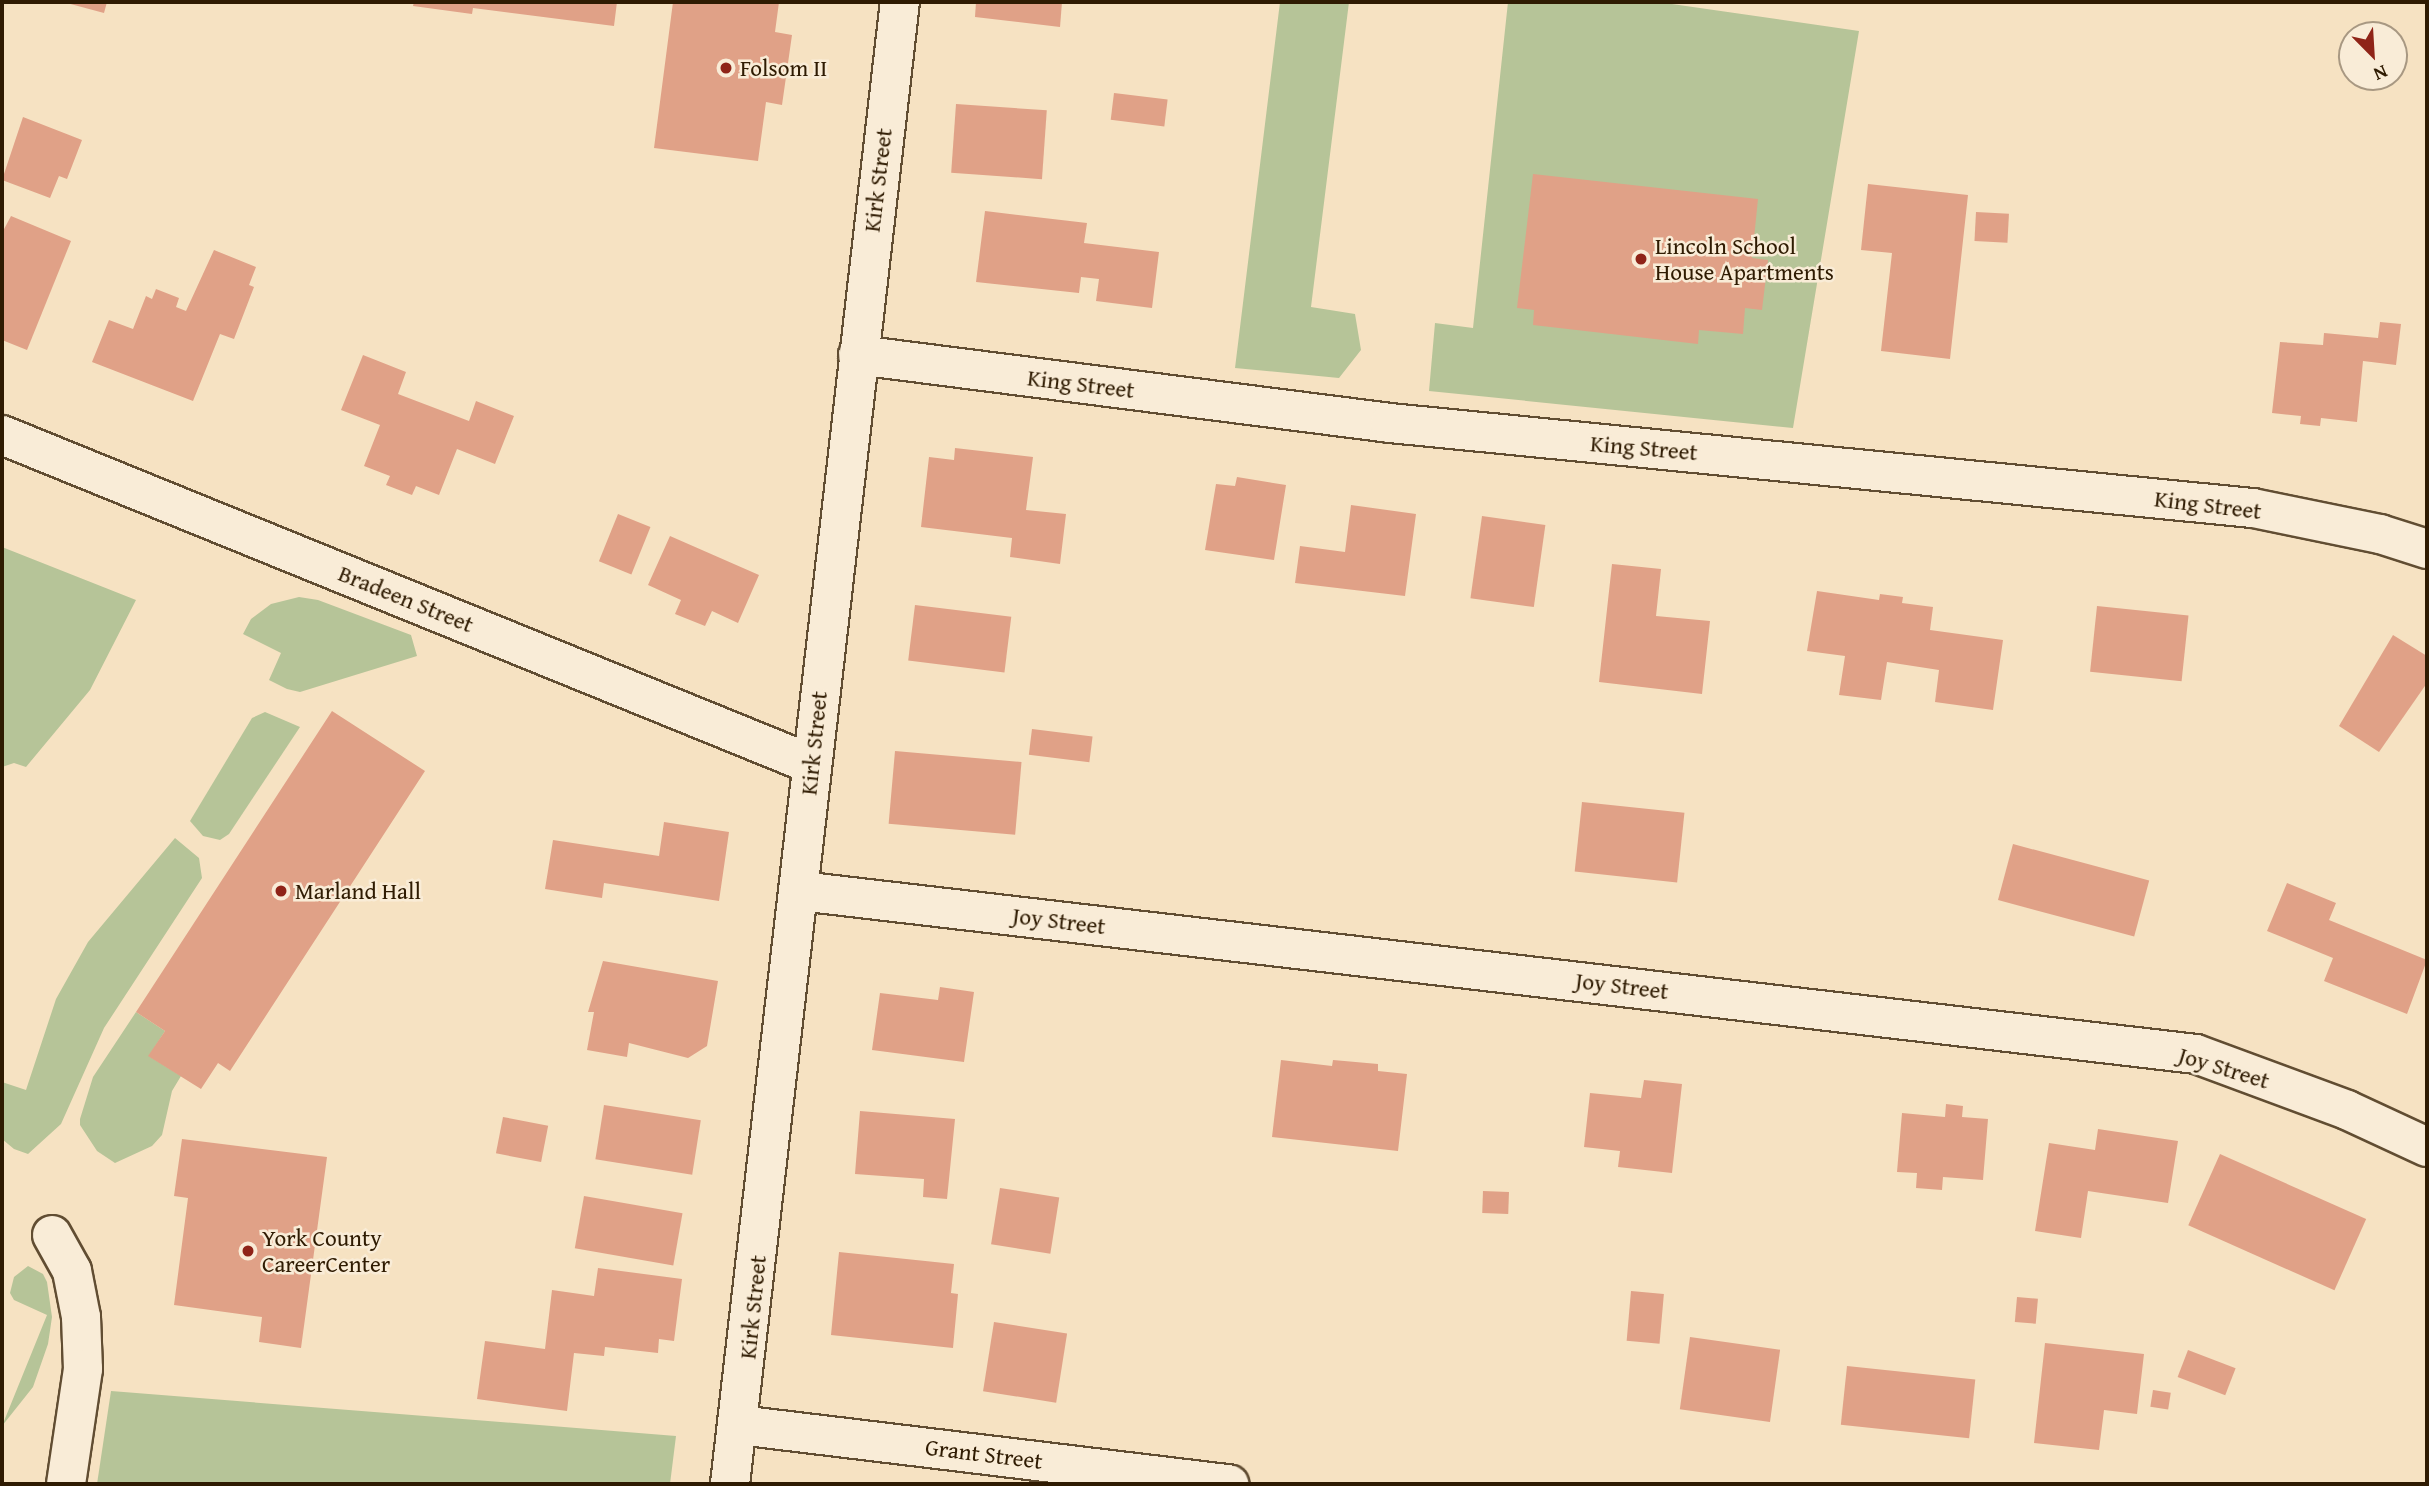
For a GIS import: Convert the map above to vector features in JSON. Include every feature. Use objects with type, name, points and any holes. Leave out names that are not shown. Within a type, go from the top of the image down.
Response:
[{"type":"street","name":"Kirk Street","points":[[730,1484],[740,1425],[800,891],[811,764],[900,2]]},
{"type":"street","name":"King Street","points":[[858,355],[1390,424],[2253,508],[2380,534],[2427,550]]},
{"type":"street","name":"Bradeen Street","points":[[2,435],[811,764]]},
{"type":"street","name":"Joy Street","points":[[800,891],[2196,1054],[2347,1110],[2427,1147]]},
{"type":"street","points":[[52,1235],[72,1270],[81,1317],[83,1368],[66,1484]]},
{"type":"street","name":"Grant Street","points":[[740,1425],[1229,1484]]},
{"type":"green space","points":[[1280,2],[1349,2],[1311,307],[1355,314],[1361,350],[1339,378],[1235,368]]},
{"type":"green space","points":[[1508,2],[1658,2],[1859,31],[1793,428],[1429,391],[1435,323],[1473,328]]},
{"type":"green space","points":[[2,547],[136,600],[90,690],[26,767],[14,763],[2,767]]},
{"type":"green space","points":[[299,597],[318,600],[411,635],[417,656],[300,692],[269,680],[281,653],[243,634],[251,619],[271,604]]},
{"type":"green space","points":[[265,712],[300,727],[229,834],[220,840],[203,836],[190,821],[252,718]]},
{"type":"green space","points":[[175,838],[199,858],[202,878],[104,1028],[61,1124],[28,1154],[14,1149],[2,1139],[2,1082],[26,1090],[56,999],[88,942]]},
{"type":"green space","points":[[136,1012],[165,1031],[149,1056],[181,1076],[172,1091],[162,1135],[152,1146],[115,1163],[97,1151],[80,1125],[80,1119],[93,1077]]},
{"type":"green space","points":[[28,1266],[43,1274],[47,1282],[52,1317],[48,1344],[33,1387],[2,1426],[47,1315],[14,1300],[10,1293],[14,1277]]},
{"type":"green space","points":[[111,1391],[676,1436],[670,1484],[97,1484]]},
{"type":"building","points":[[63,2],[107,2],[104,13]]},
{"type":"building","points":[[414,2],[617,2],[614,26],[473,8],[472,14],[413,6]]},
{"type":"building","name":"Folsom II","points":[[673,2],[779,2],[775,32],[792,35],[782,105],[766,102],[758,161],[654,148]]},
{"type":"building","points":[[976,2],[1062,2],[1060,27],[975,17]]},
{"type":"building","points":[[1114,93],[1168,100],[1164,126],[1111,120]]},
{"type":"building","points":[[956,104],[1047,110],[1042,179],[951,173]]},
{"type":"building","points":[[23,117],[82,140],[67,179],[59,176],[50,198],[2,180]]},
{"type":"building","name":"Lincoln School House Apartments","points":[[1533,174],[1758,199],[1752,258],[1768,260],[1762,310],[1745,308],[1743,334],[1699,330],[1698,344],[1533,325],[1534,310],[1517,308]]},
{"type":"building","points":[[1868,184],[1968,195],[1950,359],[1881,351],[1892,253],[1861,250]]},
{"type":"building","points":[[985,211],[1087,223],[1084,243],[1159,252],[1152,308],[1096,301],[1099,279],[1081,277],[1079,293],[976,282]]},
{"type":"building","points":[[1976,212],[2009,214],[2007,243],[1974,241]]},
{"type":"building","points":[[11,216],[71,241],[27,350],[2,340],[2,233]]},
{"type":"building","points":[[214,250],[256,267],[249,285],[254,287],[234,339],[220,334],[193,401],[92,362],[109,320],[133,329],[146,296],[152,299],[156,289],[179,298],[176,307],[186,311]]},
{"type":"building","points":[[2380,322],[2401,324],[2396,365],[2363,361],[2357,422],[2321,418],[2320,426],[2300,424],[2301,416],[2272,413],[2280,342],[2323,345],[2324,333],[2378,338]]},
{"type":"building","points":[[363,355],[406,372],[398,394],[469,421],[476,401],[514,416],[495,464],[457,449],[439,495],[416,486],[412,495],[386,485],[390,476],[364,466],[380,425],[341,410]]},
{"type":"building","points":[[955,448],[1033,457],[1026,510],[1066,514],[1060,564],[1010,557],[1012,538],[921,527],[929,457],[954,460]]},
{"type":"building","points":[[1237,477],[1286,485],[1274,560],[1205,550],[1216,484],[1235,486]]},
{"type":"building","points":[[1351,505],[1416,514],[1405,596],[1295,583],[1300,546],[1345,552]]},
{"type":"building","points":[[618,514],[650,527],[631,574],[599,561]]},
{"type":"building","points":[[1482,516],[1545,525],[1534,607],[1470,598]]},
{"type":"building","points":[[670,536],[759,575],[738,623],[712,611],[705,626],[675,614],[681,600],[648,585]]},
{"type":"building","points":[[1612,564],[1661,569],[1656,616],[1710,621],[1702,694],[1599,682]]},
{"type":"building","points":[[1817,591],[1879,600],[1880,594],[1903,597],[1902,603],[1933,607],[1930,630],[2003,640],[1993,710],[1935,702],[1939,670],[1887,662],[1881,700],[1839,695],[1845,656],[1807,651]]},
{"type":"building","points":[[915,605],[1011,617],[1004,672],[908,661]]},
{"type":"building","points":[[2097,606],[2188,616],[2182,681],[2090,672]]},
{"type":"building","points":[[2393,635],[2427,656],[2427,683],[2379,752],[2339,726]]},
{"type":"building","name":"Marland Hall","points":[[332,711],[425,771],[230,1071],[218,1063],[201,1089],[148,1056],[165,1031],[136,1012]]},
{"type":"building","points":[[1032,729],[1093,736],[1089,762],[1029,755]]},
{"type":"building","points":[[895,751],[1022,762],[1015,835],[889,824]]},
{"type":"building","points":[[1582,802],[1684,813],[1677,882],[1575,872]]},
{"type":"building","points":[[664,822],[729,832],[719,901],[604,883],[602,898],[545,889],[553,840],[659,856]]},
{"type":"building","points":[[2013,844],[2149,880],[2134,937],[1998,900]]},
{"type":"building","points":[[2287,883],[2336,903],[2329,920],[2427,960],[2407,1014],[2324,981],[2333,958],[2267,931]]},
{"type":"building","points":[[603,961],[718,981],[707,1046],[688,1058],[629,1043],[627,1057],[587,1050],[594,1012],[588,1012]]},
{"type":"building","points":[[940,987],[974,992],[964,1062],[872,1050],[880,993],[938,1000]]},
{"type":"building","points":[[1281,1060],[1332,1066],[1333,1060],[1378,1064],[1378,1071],[1407,1074],[1398,1151],[1272,1137]]},
{"type":"building","points":[[1644,1080],[1682,1084],[1672,1173],[1618,1167],[1620,1151],[1584,1147],[1590,1093],[1641,1098]]},
{"type":"building","points":[[1946,1104],[1963,1106],[1962,1117],[1988,1119],[1983,1180],[1943,1177],[1942,1190],[1916,1188],[1917,1173],[1897,1172],[1902,1113],[1945,1117]]},
{"type":"building","points":[[604,1105],[701,1120],[692,1175],[595,1159]]},
{"type":"building","points":[[860,1111],[955,1119],[947,1199],[923,1197],[924,1179],[855,1174]]},
{"type":"building","points":[[503,1117],[548,1126],[541,1162],[496,1153]]},
{"type":"building","points":[[2098,1129],[2178,1141],[2168,1203],[2088,1191],[2081,1238],[2035,1231],[2049,1143],[2095,1150]]},
{"type":"building","name":"York County CareerCenter","points":[[182,1139],[327,1157],[301,1348],[259,1342],[262,1317],[174,1305],[188,1198],[174,1196]]},
{"type":"building","points":[[2220,1154],[2366,1219],[2334,1290],[2188,1225]]},
{"type":"building","points":[[1000,1188],[1059,1197],[1050,1254],[991,1244]]},
{"type":"building","points":[[1483,1191],[1509,1192],[1508,1214],[1482,1213]]},
{"type":"building","points":[[584,1196],[682,1213],[673,1266],[575,1248]]},
{"type":"building","points":[[839,1252],[954,1264],[951,1293],[958,1294],[953,1348],[831,1335]]},
{"type":"building","points":[[598,1268],[682,1279],[674,1341],[659,1339],[658,1353],[605,1347],[604,1356],[574,1353],[567,1411],[477,1399],[485,1341],[545,1349],[552,1290],[594,1296]]},
{"type":"building","points":[[1631,1291],[1664,1294],[1660,1344],[1627,1341]]},
{"type":"building","points":[[2017,1297],[2038,1299],[2036,1324],[2015,1322]]},
{"type":"building","points":[[994,1322],[1067,1334],[1056,1403],[983,1391]]},
{"type":"building","points":[[1690,1337],[1780,1350],[1770,1422],[1680,1409]]},
{"type":"building","points":[[2045,1343],[2144,1354],[2137,1414],[2104,1410],[2099,1450],[2034,1443]]},
{"type":"building","points":[[2188,1350],[2236,1368],[2225,1395],[2178,1377]]},
{"type":"building","points":[[1847,1366],[1975,1379],[1969,1438],[1841,1425]]},
{"type":"building","points":[[2153,1390],[2171,1393],[2168,1410],[2150,1407]]},
{"type":"place","name":"Folsom II","points":[[726,68]]},
{"type":"place","name":"Lincoln School House Apartments","points":[[1641,259]]},
{"type":"place","name":"Marland Hall","points":[[281,891]]},
{"type":"place","name":"York County CareerCenter","points":[[248,1251]]}]
